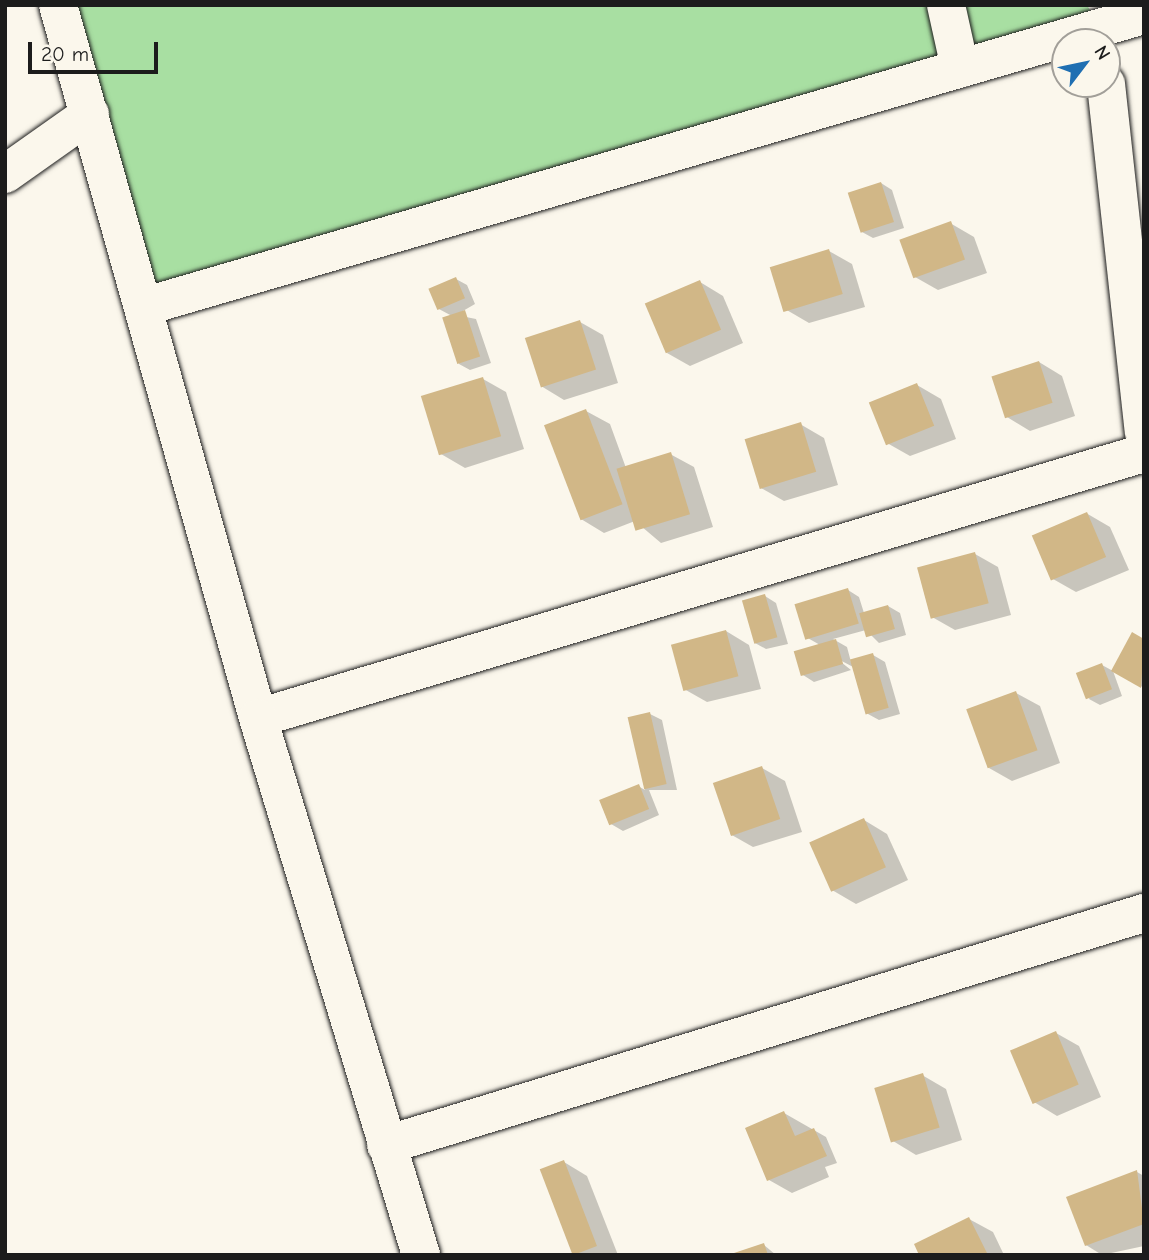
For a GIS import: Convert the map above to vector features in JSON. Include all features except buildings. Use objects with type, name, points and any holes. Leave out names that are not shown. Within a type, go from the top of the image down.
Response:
[{"type":"street","points":[[58,5],[146,306],[258,718],[421,1255]]},
{"type":"street","points":[[946,5],[960,68]]},
{"type":"street","points":[[146,306],[960,68],[1096,25],[1144,15]]},
{"type":"street","points":[[1108,98],[1144,432]]},
{"type":"street","points":[[5,174],[90,114]]},
{"type":"street","points":[[258,718],[1144,453]]},
{"type":"street","points":[[386,1145],[1144,913]]},
{"type":"green space","points":[[58,5],[1087,5],[1100,27],[1051,28],[1051,41],[146,306]]}]
